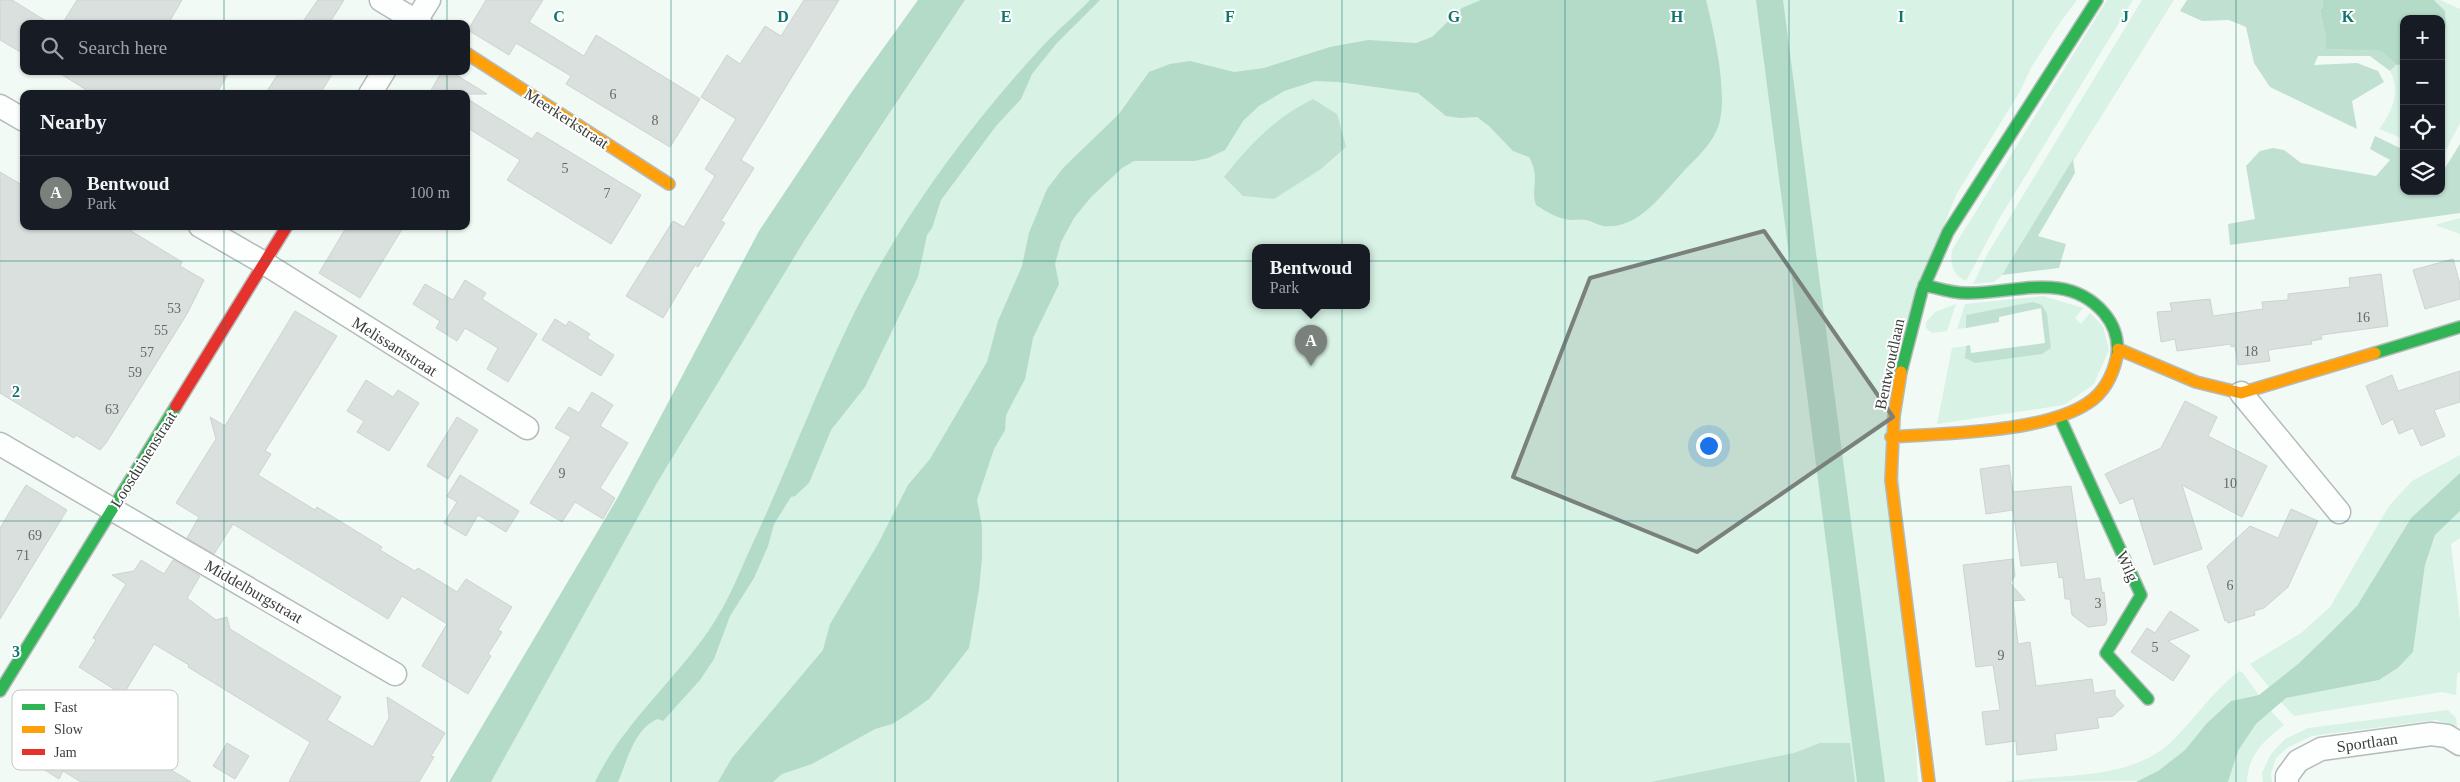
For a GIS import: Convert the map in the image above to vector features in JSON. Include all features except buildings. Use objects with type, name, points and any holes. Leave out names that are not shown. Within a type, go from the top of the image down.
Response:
[{"type":"street","points":[[380,0],[412,20]]},
{"type":"street","points":[[419,20],[429,0]]},
{"type":"street","name":"Bentwoudlaan","points":[[1930,782],[1891,480],[1891,437],[1898,386],[1924,285],[1948,232],[2063,59],[2097,0]]},
{"type":"street","name":"Meerkerkstraat","points":[[470,56],[669,184]]},
{"type":"street","points":[[372,90],[382,75]]},
{"type":"street","points":[[0,106],[20,118]]},
{"type":"street","name":"Melissantstraat","points":[[207,230],[264,263],[527,428]]},
{"type":"street","name":"Loosduinenstraat","points":[[0,691],[285,230]]},
{"type":"street","points":[[1891,437],[1941,434],[2060,418],[2078,410],[2104,388],[2116,365],[2118,350],[2114,327],[2106,315],[2088,300],[2066,289],[2038,286],[1964,293],[1924,285]]},
{"type":"street","points":[[2118,350],[2143,362],[2226,392],[2241,393],[2460,327]]},
{"type":"street","points":[[2241,393],[2340,512]]},
{"type":"street","name":"Wilg","points":[[2060,418],[2141,595],[2106,653],[2148,699]]},
{"type":"street","name":"Middelburgstraat","points":[[0,444],[395,674]]},
{"type":"street","name":"Sportlaan","points":[[2288,782],[2287,776],[2298,761],[2321,749],[2431,734],[2447,736],[2460,744]]},
{"type":"highlighted area","points":[[1764,231],[1893,417],[1697,552],[1513,477],[1590,278]]},
{"type":"shaded area","points":[[918,0],[965,0],[806,238],[657,483],[491,782],[449,782],[618,497],[759,231],[851,93]]},
{"type":"shaded area","points":[[965,0],[2077,0],[2031,68],[2019,93],[1956,195],[1892,357],[1918,782],[491,782],[657,483],[806,238]]},
{"type":"shaded area","points":[[1090,0],[1100,0],[1056,44],[1032,74],[1021,99],[996,126],[941,200],[932,228],[927,235],[918,277],[865,387],[831,430],[809,483],[795,496],[791,497],[774,524],[768,546],[754,578],[730,616],[714,659],[700,680],[663,721],[658,719],[643,729],[633,746],[618,782],[595,782],[623,736],[692,653],[722,609],[846,330],[865,292],[908,218],[958,147],[984,114],[1046,42]]},
{"type":"shaded area","points":[[1481,0],[1706,0],[1719,62],[1722,96],[1719,124],[1713,138],[1658,200],[1638,216],[1616,226],[1604,226],[1586,220],[1562,218],[1548,213],[1536,205],[1534,199],[1535,177],[1529,157],[1513,151],[1489,126],[1477,117],[1460,118],[1446,116],[1418,93],[1339,82],[1315,81],[1284,91],[1259,106],[1243,121],[1225,150],[1208,158],[1194,161],[1134,161],[1122,168],[1091,197],[1074,218],[1061,242],[1055,264],[1059,284],[1033,338],[1025,379],[1006,415],[1005,430],[994,449],[977,500],[982,526],[982,558],[969,648],[929,699],[892,724],[875,729],[812,764],[782,774],[773,782],[718,782],[732,758],[823,650],[830,624],[878,544],[908,485],[930,459],[987,362],[998,321],[1022,266],[1029,233],[1047,189],[1064,167],[1119,114],[1149,72],[1170,64],[1190,61],[1234,72],[1264,68],[1330,47],[1368,40],[1416,43],[1432,37],[1462,8]]},
{"type":"shaded area","points":[[1756,0],[1783,0],[1885,782],[1857,782]]},
{"type":"shaded area","points":[[2107,0],[2133,0],[1999,219],[1966,281],[1961,279],[1953,268],[1951,260],[1952,250]]},
{"type":"shaded area","points":[[2142,0],[2174,0],[2002,275],[1994,282],[1973,284],[1988,253]]},
{"type":"shaded area","points":[[2187,0],[2322,0],[2323,6],[2320,11],[2326,38],[2326,49],[2381,51],[2396,65],[2390,71],[2370,56],[2318,56],[2314,65],[2357,63],[2378,71],[2384,82],[2352,101],[2357,129],[2270,87],[2254,63],[2246,27],[2229,20],[2202,21],[2180,11]]},
{"type":"shaded area","points":[[2322,0],[2434,0],[2445,11],[2446,26],[2445,30],[2445,15],[2400,15],[2400,64],[2396,65],[2381,51],[2326,49],[2326,38],[2320,11],[2323,6]]},
{"type":"shaded area","points":[[2434,0],[2440,0],[2460,9],[2460,123],[2445,152],[2446,26],[2445,11]]},
{"type":"shaded area","points":[[2400,64],[2400,137],[2379,129],[2388,116],[2395,94],[2395,86],[2390,71],[2396,65]]},
{"type":"shaded area","points":[[1313,99],[1337,114],[1346,147],[1321,169],[1274,199],[1243,196],[1224,177],[1264,132],[1287,114]]},
{"type":"shaded area","points":[[2375,136],[2400,148],[2400,195],[2445,195],[2445,168],[2460,144],[2460,213],[2230,245],[2228,224],[2255,219],[2246,166],[2260,151],[2273,148],[2284,150],[2301,163],[2376,176],[2390,160],[2370,149]]},
{"type":"shaded area","points":[[2073,159],[2075,173],[2038,236],[2066,244],[2059,268],[2002,275]]},
{"type":"shaded area","points":[[2460,218],[2460,234],[2435,225]]},
{"type":"shaded area","points":[[2043,296],[2083,308],[2075,318],[2081,324],[2090,313],[2103,326],[2109,350],[2094,384],[2064,405],[1937,424],[1952,348],[1966,346],[1965,358],[2051,348],[2042,305],[1966,315],[1966,328],[1957,329],[1965,304]]},
{"type":"shaded area","points":[[2033,302],[2042,305],[2047,314],[2051,348],[2042,354],[1975,363],[1965,358],[1966,346],[1970,345],[1971,353],[2045,343],[2041,308],[1999,317],[1999,322],[1966,328],[1966,315]]},
{"type":"shaded area","points":[[1956,304],[1947,331],[1932,333],[1926,328],[1926,322],[1935,312]]},
{"type":"shaded area","points":[[2460,455],[2460,473],[2411,518],[2357,606],[2298,664],[2269,687],[2250,664],[2301,633],[2330,607],[2389,506],[2412,481]]},
{"type":"shaded area","points":[[2460,473],[2460,511],[2435,535],[2425,565],[2413,652],[2398,668],[2379,680],[2286,698],[2256,724],[2238,751],[2228,782],[2136,782],[2158,771],[2185,750],[2207,723],[2231,701],[2259,695],[2298,664],[2357,606],[2411,518]]},
{"type":"shaded area","points":[[2460,511],[2460,538],[2451,544],[2460,621],[2460,672],[2457,674],[2456,695],[2442,692],[2294,716],[2281,702],[2286,698],[2379,680],[2399,668],[2413,652],[2425,566],[2435,535]]},
{"type":"shaded area","points":[[2239,671],[2243,673],[2259,695],[2231,701],[2207,723],[2185,750],[2158,771],[2140,781],[2005,782],[2091,774],[2134,764],[2153,756],[2170,743],[2220,688]]},
{"type":"shaded area","points":[[2448,710],[2456,718],[2457,727],[2436,720],[2312,736],[2287,748],[2276,758],[2271,774],[2272,782],[2263,782],[2262,773],[2271,754],[2285,739],[2308,728]]},
{"type":"shaded area","points":[[2271,711],[2284,725],[2258,749],[2250,764],[2247,782],[2228,782],[2238,751],[2256,724]]},
{"type":"shaded area","points":[[1820,743],[1850,743],[1855,782],[1651,782],[1794,753]]},
{"type":"traffic: fast","points":[[1901,372],[1922,291],[1948,232],[2097,0]]},
{"type":"traffic: fast","points":[[1924,285],[1960,293],[2039,287],[2057,288],[2074,292],[2089,300],[2108,318],[2115,333],[2117,356]]},
{"type":"traffic: fast","points":[[2375,353],[2460,327]]},
{"type":"traffic: fast","points":[[0,691],[176,406]]},
{"type":"traffic: fast","points":[[2060,418],[2141,595],[2106,653],[2148,699]]},
{"type":"traffic: slow","points":[[470,56],[669,184]]},
{"type":"traffic: slow","points":[[2118,349],[2196,382],[2241,393],[2375,353]]},
{"type":"traffic: slow","points":[[1891,437],[1993,430],[2020,426],[2069,413],[2088,403],[2099,394],[2111,376],[2117,356]]},
{"type":"traffic: slow","points":[[1901,372],[1894,416],[1891,480],[1929,782]]},
{"type":"traffic: jam","points":[[176,406],[285,230]]},
{"type":"place","name":"Bentwoud","points":[[1311,366]]}]
